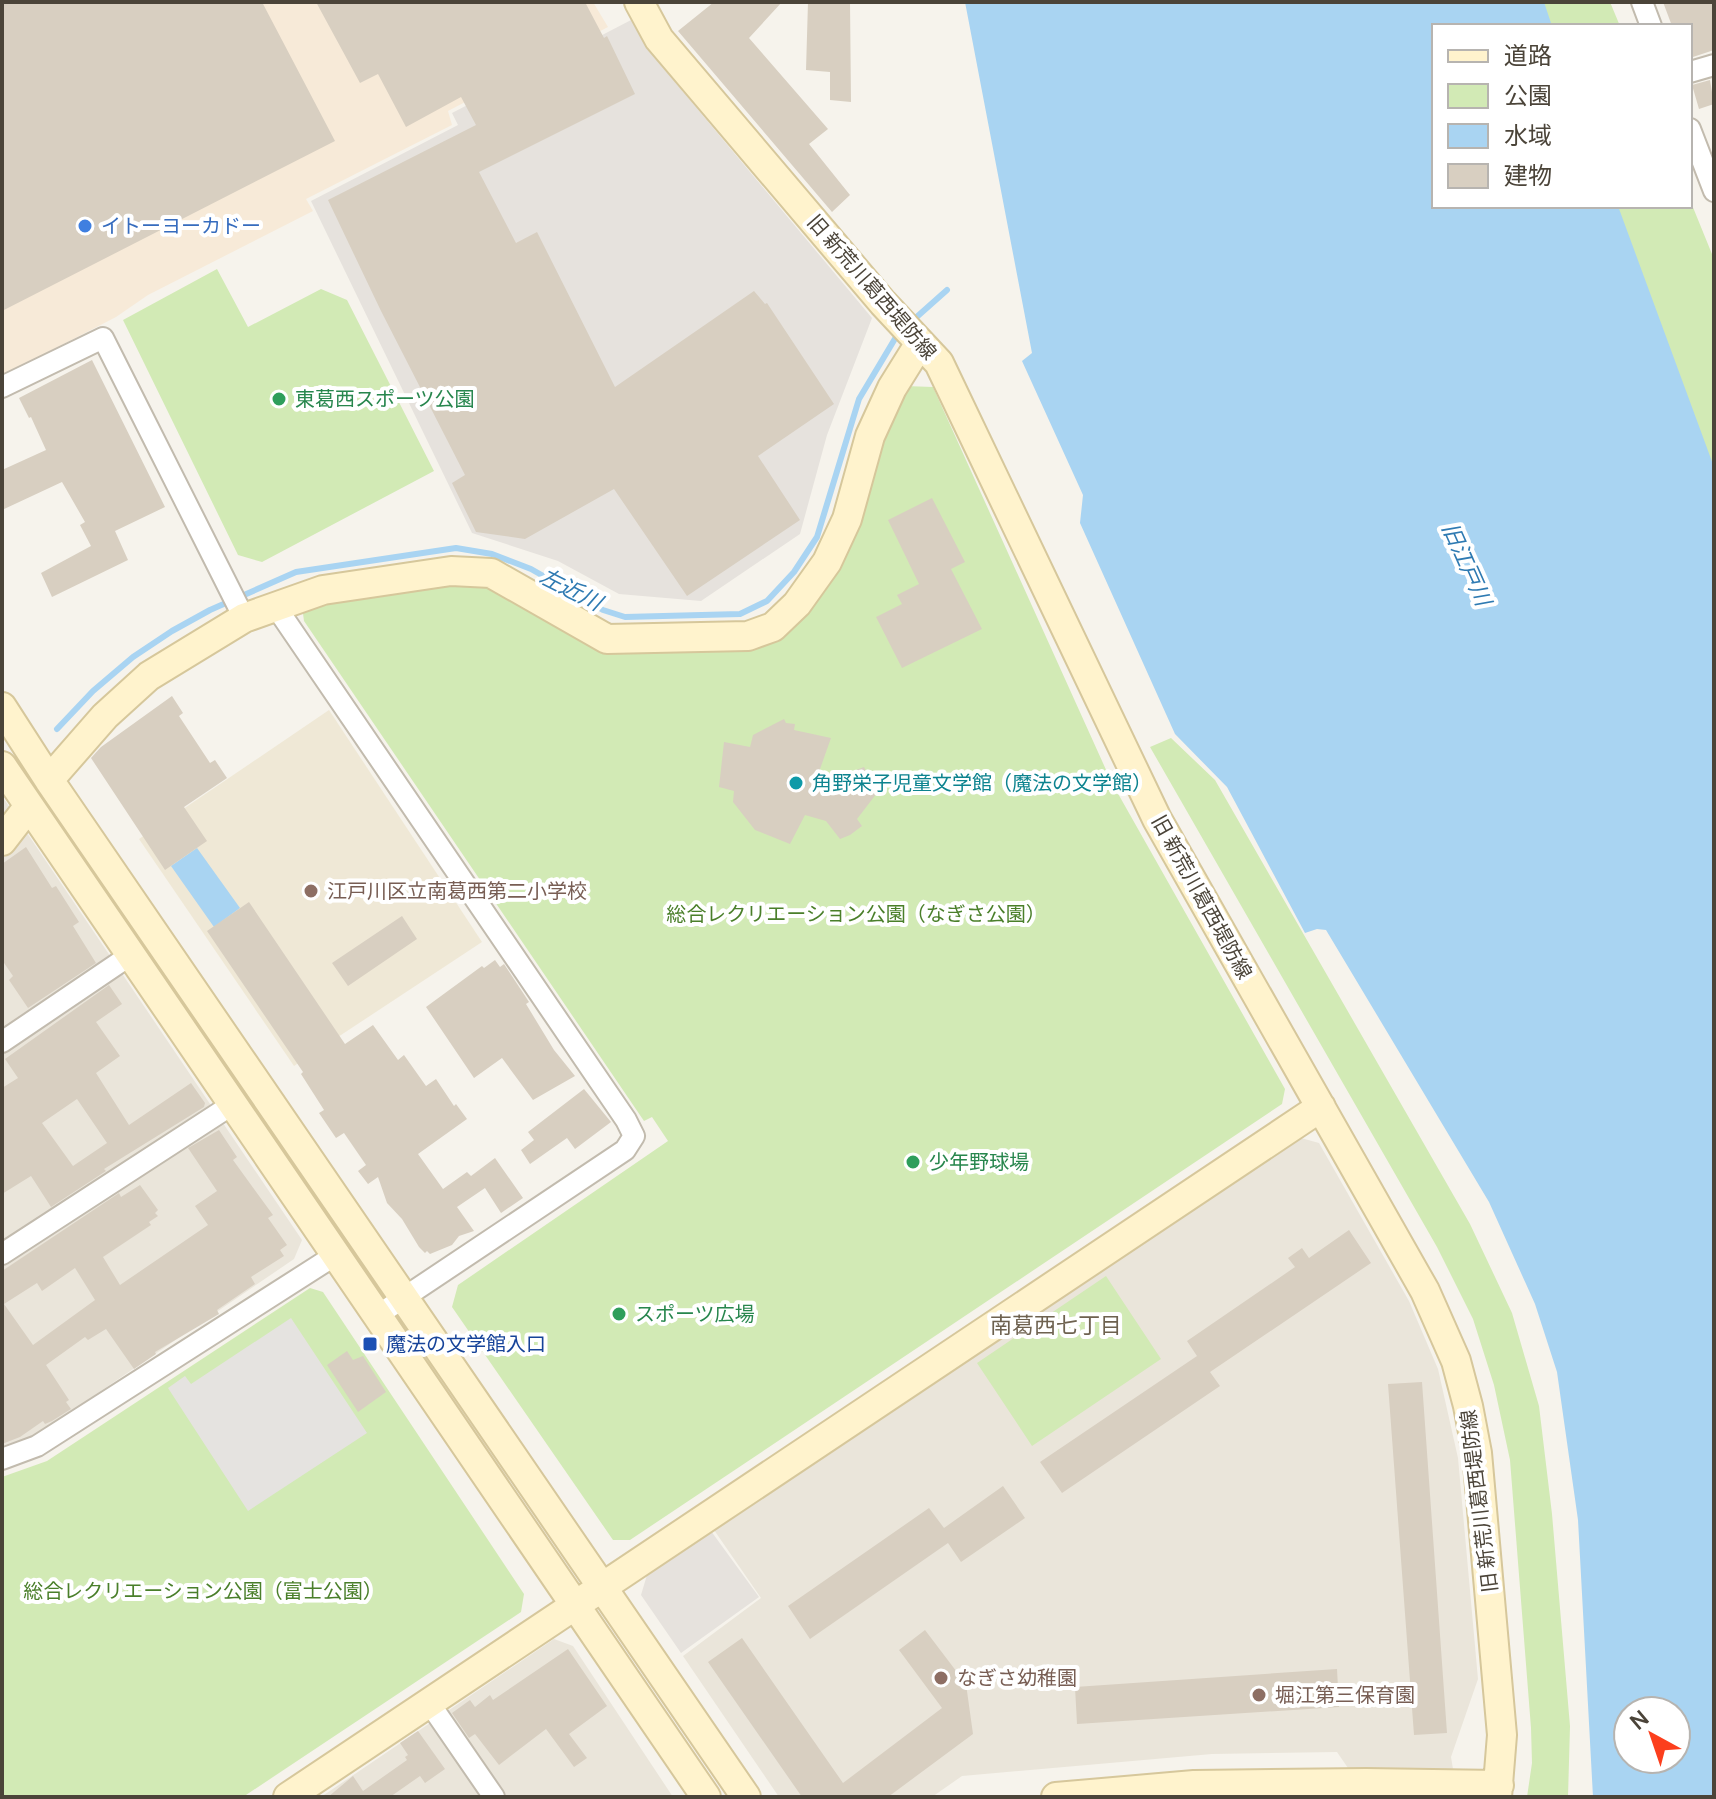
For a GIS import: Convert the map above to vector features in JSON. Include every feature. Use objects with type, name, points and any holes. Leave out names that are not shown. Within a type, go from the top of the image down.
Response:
[{"type":"street","name":"旧 新荒川葛西堤防線","points":[[639,2],[659,39],[939,363],[1157,819],[1425,1291],[1456,1361],[1477,1453],[1502,1735],[1498,1791]]},
{"type":"street","points":[[1642,2],[1650,24]]},
{"type":"street","points":[[1692,71],[1714,65]]},
{"type":"street","points":[[1692,134],[1714,191]]},
{"type":"street","points":[[2,387],[103,338],[244,618]]},
{"type":"street","points":[[49,780],[105,716],[149,676],[244,618],[323,590],[451,571],[491,573],[607,639],[748,636],[773,627],[797,604],[827,562],[847,519],[870,436],[892,388],[920,343]]},
{"type":"street","points":[[276,607],[634,1136],[625,1150],[378,1315]]},
{"type":"street","points":[[2,707],[746,1797]]},
{"type":"street","points":[[2,766],[706,1797]]},
{"type":"street","points":[[2,841],[29,806]]},
{"type":"street","points":[[2,1042],[132,954]]},
{"type":"street","points":[[2,1254],[233,1104]]},
{"type":"street","points":[[295,1795],[576,1603],[1321,1107]]},
{"type":"street","points":[[2,1459],[37,1446],[337,1254]]},
{"type":"street","points":[[430,1704],[494,1797]]},
{"type":"street","points":[[1056,1797],[1194,1785],[1366,1783],[1498,1791]]},
{"type":"shaded area","points":[[2,2],[593,2],[608,27],[448,111],[452,125],[306,199],[313,211],[148,295],[116,317],[2,376]]},
{"type":"shaded area","points":[[633,19],[659,63],[872,318],[827,435],[800,534],[701,601],[619,594],[558,561],[472,533],[311,201],[458,125],[452,113]]},
{"type":"shaded area","name":"江戸川区立南葛西第二小学校","points":[[329,710],[482,942],[294,1066],[139,839]]},
{"type":"shaded area","points":[[2,796],[302,1240],[294,1259],[35,1436],[2,1446]]},
{"type":"shaded area","points":[[1301,1138],[1319,1143],[1409,1301],[1438,1369],[1458,1458],[1478,1679],[1451,1757],[1453,1769],[1348,1768],[1337,1752],[1212,1754],[962,1776],[932,1797],[779,1797],[683,1656],[761,1598],[714,1530]]},
{"type":"shaded area","points":[[291,1318],[367,1433],[248,1511],[168,1388],[185,1376],[191,1384]]},
{"type":"shaded area","points":[[711,1531],[759,1597],[681,1653],[641,1595],[647,1575]]},
{"type":"shaded area","points":[[554,1639],[573,1646],[673,1797],[321,1797]]},
{"type":"green space","points":[[1525,2],[1610,2],[1619,24],[1533,24]]},
{"type":"green space","points":[[1692,205],[1714,259],[1714,490],[1605,208],[1692,208]]},
{"type":"green space","name":"東葛西スポーツ公園","points":[[217,269],[248,327],[321,289],[347,300],[434,471],[262,562],[238,555],[123,320]]},
{"type":"green space","name":"総合レクリエーション公園（なぎさ公園）","points":[[905,386],[933,387],[1112,783],[1285,1089],[1282,1104],[630,1540],[613,1540],[452,1307],[458,1285],[668,1141],[652,1117],[644,1121],[304,621],[302,606],[450,582],[491,586],[606,649],[778,636],[881,445]]},
{"type":"green space","points":[[1171,738],[1215,780],[1470,1224],[1512,1313],[1539,1406],[1552,1514],[1570,1726],[1568,1797],[1527,1797],[1532,1763],[1531,1728],[1510,1460],[1494,1385],[1473,1319],[1437,1247],[1150,747]]},
{"type":"green space","points":[[1106,1276],[1161,1359],[1032,1446],[977,1363]]},
{"type":"green space","name":"総合レクリエーション公園（富士公園）","points":[[310,1288],[323,1292],[524,1594],[521,1612],[243,1797],[2,1797],[2,1477],[47,1461]]},
{"type":"water","name":"旧江戸川","points":[[965,2],[1544,2],[1551,24],[1432,24],[1432,208],[1619,208],[1714,467],[1714,1797],[1593,1797],[1578,1520],[1557,1372],[1535,1304],[1489,1202],[1326,930],[1305,933],[1227,787],[1175,734],[1080,523],[1083,495],[1022,361],[1032,353]]},
{"type":"water","points":[[197,848],[240,908],[214,927],[171,866]]},
{"type":"building","name":"イトーヨーカドー","points":[[2,2],[262,2],[335,141],[2,311]]},
{"type":"building","points":[[316,2],[585,2],[604,38],[607,36],[635,94],[479,172],[516,243],[537,232],[615,387],[754,291],[767,303],[834,404],[758,456],[800,520],[687,596],[614,489],[525,539],[476,532],[452,483],[465,475],[328,200],[476,125],[461,97],[406,127],[378,74],[360,83]]},
{"type":"building","points":[[714,2],[782,2],[749,38],[828,129],[809,144],[850,195],[832,212],[678,31]]},
{"type":"building","points":[[808,2],[850,2],[851,102],[830,100],[830,72],[806,70]]},
{"type":"building","points":[[1663,2],[1714,2],[1714,50],[1692,57],[1692,24],[1671,24]]},
{"type":"building","points":[[1710,80],[1714,104],[1699,109],[1692,85]]},
{"type":"building","points":[[92,360],[165,507],[115,531],[128,560],[52,597],[41,573],[91,546],[80,525],[85,522],[62,482],[2,510],[2,470],[46,450],[19,398]]},
{"type":"building","points":[[932,498],[965,562],[951,569],[982,629],[902,668],[876,617],[902,604],[897,595],[919,584],[888,520]]},
{"type":"building","points":[[172,696],[183,713],[179,716],[210,763],[215,760],[227,778],[184,807],[207,841],[165,870],[91,758],[101,747]]},
{"type":"building","name":"角野栄子児童文学館（魔法の文学館）","points":[[784,719],[786,723],[795,724],[794,730],[831,738],[814,786],[864,767],[877,793],[857,819],[862,826],[850,835],[840,839],[826,821],[805,815],[790,844],[755,830],[733,802],[734,791],[719,787],[724,742],[750,747],[753,735]]},
{"type":"building","points":[[26,847],[52,888],[56,886],[79,922],[73,926],[96,963],[28,1008],[9,980],[13,976],[2,960],[2,864]]},
{"type":"building","points":[[249,902],[345,1044],[373,1025],[398,1060],[404,1055],[426,1086],[436,1079],[467,1119],[418,1154],[443,1189],[467,1172],[471,1176],[495,1158],[523,1198],[501,1213],[485,1188],[457,1207],[474,1231],[459,1236],[452,1245],[430,1254],[419,1247],[402,1219],[387,1203],[378,1177],[368,1184],[358,1171],[366,1165],[344,1133],[336,1138],[319,1113],[324,1110],[301,1074],[303,1072],[207,931]]},
{"type":"building","points":[[402,916],[417,939],[348,986],[332,963]]},
{"type":"building","points":[[495,960],[500,967],[504,964],[529,1002],[526,1004],[554,1050],[575,1076],[533,1100],[502,1058],[474,1078],[426,1007]]},
{"type":"building","points":[[109,985],[122,1004],[96,1022],[120,1056],[96,1073],[129,1125],[191,1083],[205,1103],[204,1107],[104,1169],[106,1171],[51,1207],[31,1176],[2,1194],[2,1088],[18,1078],[5,1059]],"holes":[[[77,1099],[107,1143],[73,1166],[42,1123]]]},
{"type":"building","points":[[584,1089],[611,1122],[575,1149],[567,1138],[530,1164],[521,1150],[534,1140],[528,1132]]},
{"type":"building","points":[[219,1130],[237,1157],[233,1160],[273,1215],[268,1218],[287,1245],[280,1250],[284,1256],[251,1277],[255,1284],[217,1310],[219,1314],[155,1352],[134,1369],[106,1329],[88,1340],[85,1337],[46,1365],[69,1400],[66,1402],[71,1409],[2,1444],[2,1271],[119,1193],[121,1197],[140,1185],[158,1210],[155,1213],[158,1216],[149,1222],[151,1225],[103,1257],[120,1285],[208,1225],[195,1206],[217,1191],[188,1148]],"holes":[[[75,1268],[95,1300],[33,1345],[4,1304],[37,1283],[42,1291]]]},
{"type":"building","points":[[1349,1230],[1371,1263],[1210,1372],[1220,1386],[1062,1493],[1040,1462],[1197,1356],[1187,1341],[1295,1267],[1288,1258],[1302,1248],[1309,1258]]},
{"type":"building","points":[[347,1351],[353,1360],[363,1356],[386,1392],[358,1412],[327,1365]]},
{"type":"building","points":[[1422,1382],[1447,1733],[1414,1735],[1388,1384]]},
{"type":"building","points":[[1003,1486],[1025,1518],[961,1562],[948,1543],[810,1639],[788,1606],[929,1508],[944,1528]]},
{"type":"building","points":[[925,1630],[966,1684],[973,1734],[888,1797],[802,1797],[708,1662],[742,1638],[843,1783],[942,1708],[899,1650]]},
{"type":"building","points":[[568,1649],[607,1706],[569,1734],[587,1758],[574,1767],[546,1729],[499,1765],[475,1734],[469,1738],[452,1713],[470,1700],[475,1707],[490,1695],[493,1700]]},
{"type":"building","points":[[1337,1669],[1339,1707],[1077,1724],[1075,1687]]},
{"type":"building","points":[[418,1731],[445,1769],[425,1783],[420,1776],[390,1797],[328,1797],[353,1776],[363,1791],[407,1760],[405,1757],[408,1755],[400,1743]]},
{"type":"waterway","name":"左近川","points":[[911,322],[947,290]]},
{"type":"waterway","name":"左近川","points":[[57,729],[93,691],[133,657],[172,631],[210,610],[296,572],[456,548],[492,554],[531,569],[603,610],[625,617],[740,614],[767,601],[794,572],[817,537],[859,399],[899,332]]},
{"type":"place","name":"イトーヨーカドー","points":[[85,226]]},
{"type":"place","name":"東葛西スポーツ公園","points":[[279,399]]},
{"type":"place","name":"角野栄子児童文学館（魔法の文学館）","points":[[796,783]]},
{"type":"place","name":"江戸川区立南葛西第二小学校","points":[[311,891]]},
{"type":"place","name":"少年野球場","points":[[913,1162]]},
{"type":"place","name":"スポーツ広場","points":[[619,1314]]},
{"type":"place","name":"魔法の文学館入口","points":[[370,1344]]},
{"type":"place","name":"なぎさ幼稚園","points":[[941,1678]]},
{"type":"place","name":"堀江第三保育園","points":[[1259,1695]]},
{"type":"district","name":"南葛西七丁目","points":[[1056,1325]]}]
